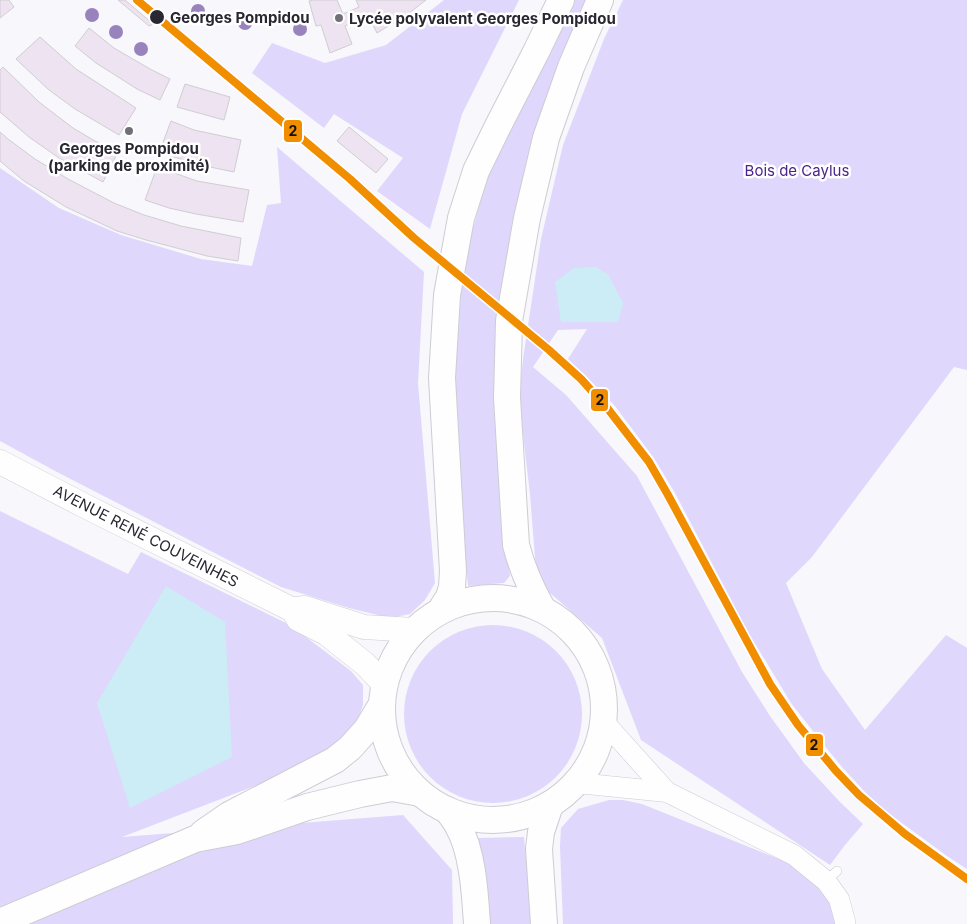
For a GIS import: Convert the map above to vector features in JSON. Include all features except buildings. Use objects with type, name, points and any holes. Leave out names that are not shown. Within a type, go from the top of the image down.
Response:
[{"type":"main road","points":[[440,612],[449,597],[453,571],[442,378],[447,296],[462,218],[476,171],[561,0]]},
{"type":"main road","points":[[542,608],[521,566],[516,545],[507,398],[510,321],[527,218],[546,138],[571,67],[600,0]]},
{"type":"main road","name":"AVENUE RENÉ COUVEINHES","points":[[0,462],[293,610],[298,619],[326,633],[366,664],[383,694]]},
{"type":"main road","points":[[0,922],[195,839],[229,815],[335,760],[350,748],[367,729],[383,694],[391,665],[401,647],[414,630],[440,612],[464,601],[490,598],[516,600],[542,608],[570,628],[591,655],[603,688],[604,722],[599,744],[590,765],[564,795],[550,805],[517,818],[481,819],[447,810],[420,793],[404,775],[391,753],[384,729],[383,694]]},
{"type":"main road","name":"AVENUE RENÉ COUVEINHES","points":[[293,610],[305,608],[364,627],[414,630]]},
{"type":"main road","points":[[195,839],[237,831],[307,807],[360,794],[392,788],[420,793]]},
{"type":"main road","points":[[544,924],[539,848],[550,805]]},
{"type":"main road","points":[[447,810],[458,826],[467,850],[472,869],[477,924]]},
{"type":"street","points":[[604,722],[667,792]]},
{"type":"street","points":[[576,783],[667,792],[794,855],[832,876],[846,921],[845,924]]},
{"type":"green space","points":[[444,0],[519,0],[462,114],[430,229],[377,191],[403,158],[334,114],[324,128],[252,73],[272,43],[325,63],[386,45]]},
{"type":"green space","points":[[573,0],[588,0],[541,111],[525,172],[500,304],[495,358],[496,431],[510,576],[504,583],[468,586],[454,374],[464,260],[491,165]]},
{"type":"green space","name":"Bois de Caylus","points":[[623,0],[967,0],[967,370],[954,367],[812,557],[786,583],[822,669],[865,730],[946,635],[967,648],[967,869],[887,812],[865,792],[842,767],[791,703],[748,632],[675,493],[654,458],[615,406],[568,359],[587,329],[558,330],[533,367],[566,395],[637,476],[742,672],[770,716],[804,763],[863,824],[830,865],[641,740],[602,638],[543,587],[536,571],[530,494],[519,401],[523,359],[541,239],[563,145],[604,39]]},
{"type":"green space","points":[[277,147],[424,272],[418,383],[435,583],[425,600],[410,614],[390,618],[349,608],[281,587],[0,441],[0,168],[59,208],[121,235],[201,259],[252,266],[267,205],[281,203]]},
{"type":"green space","points":[[0,511],[128,574],[141,552],[290,625],[351,671],[363,685],[363,705],[348,737],[296,770],[122,837],[403,815],[452,870],[453,924],[0,924]]},
{"type":"green space","points":[[493,625],[527,632],[542,640],[556,651],[567,665],[575,680],[582,714],[575,748],[567,763],[556,777],[542,788],[527,796],[493,803],[459,796],[444,788],[430,777],[419,763],[411,748],[404,714],[411,680],[419,665],[430,651],[444,640],[459,632]]},
{"type":"green space","points":[[609,800],[623,800],[642,804],[796,866],[824,893],[836,916],[836,924],[563,924],[561,828],[578,809]]},
{"type":"green space","points":[[524,837],[532,924],[486,924],[478,838]]},
{"type":"water","points":[[596,267],[608,274],[623,303],[618,322],[561,322],[555,282],[574,268]]},
{"type":"water","points":[[166,586],[225,622],[232,757],[130,808],[97,703]]},
{"type":"transit line","name":"2","points":[[137,0],[350,179],[414,238],[549,350],[581,379],[608,409],[649,462],[770,684],[798,725],[836,771],[859,795],[905,834],[967,879]]},
{"type":"place","name":"Georges Pompidou","points":[[157,17]]},
{"type":"place","name":"Lycée polyvalent Georges Pompidou","points":[[339,18]]},
{"type":"place","name":"Georges Pompidou (parking de proximité)","points":[[129,131]]}]
